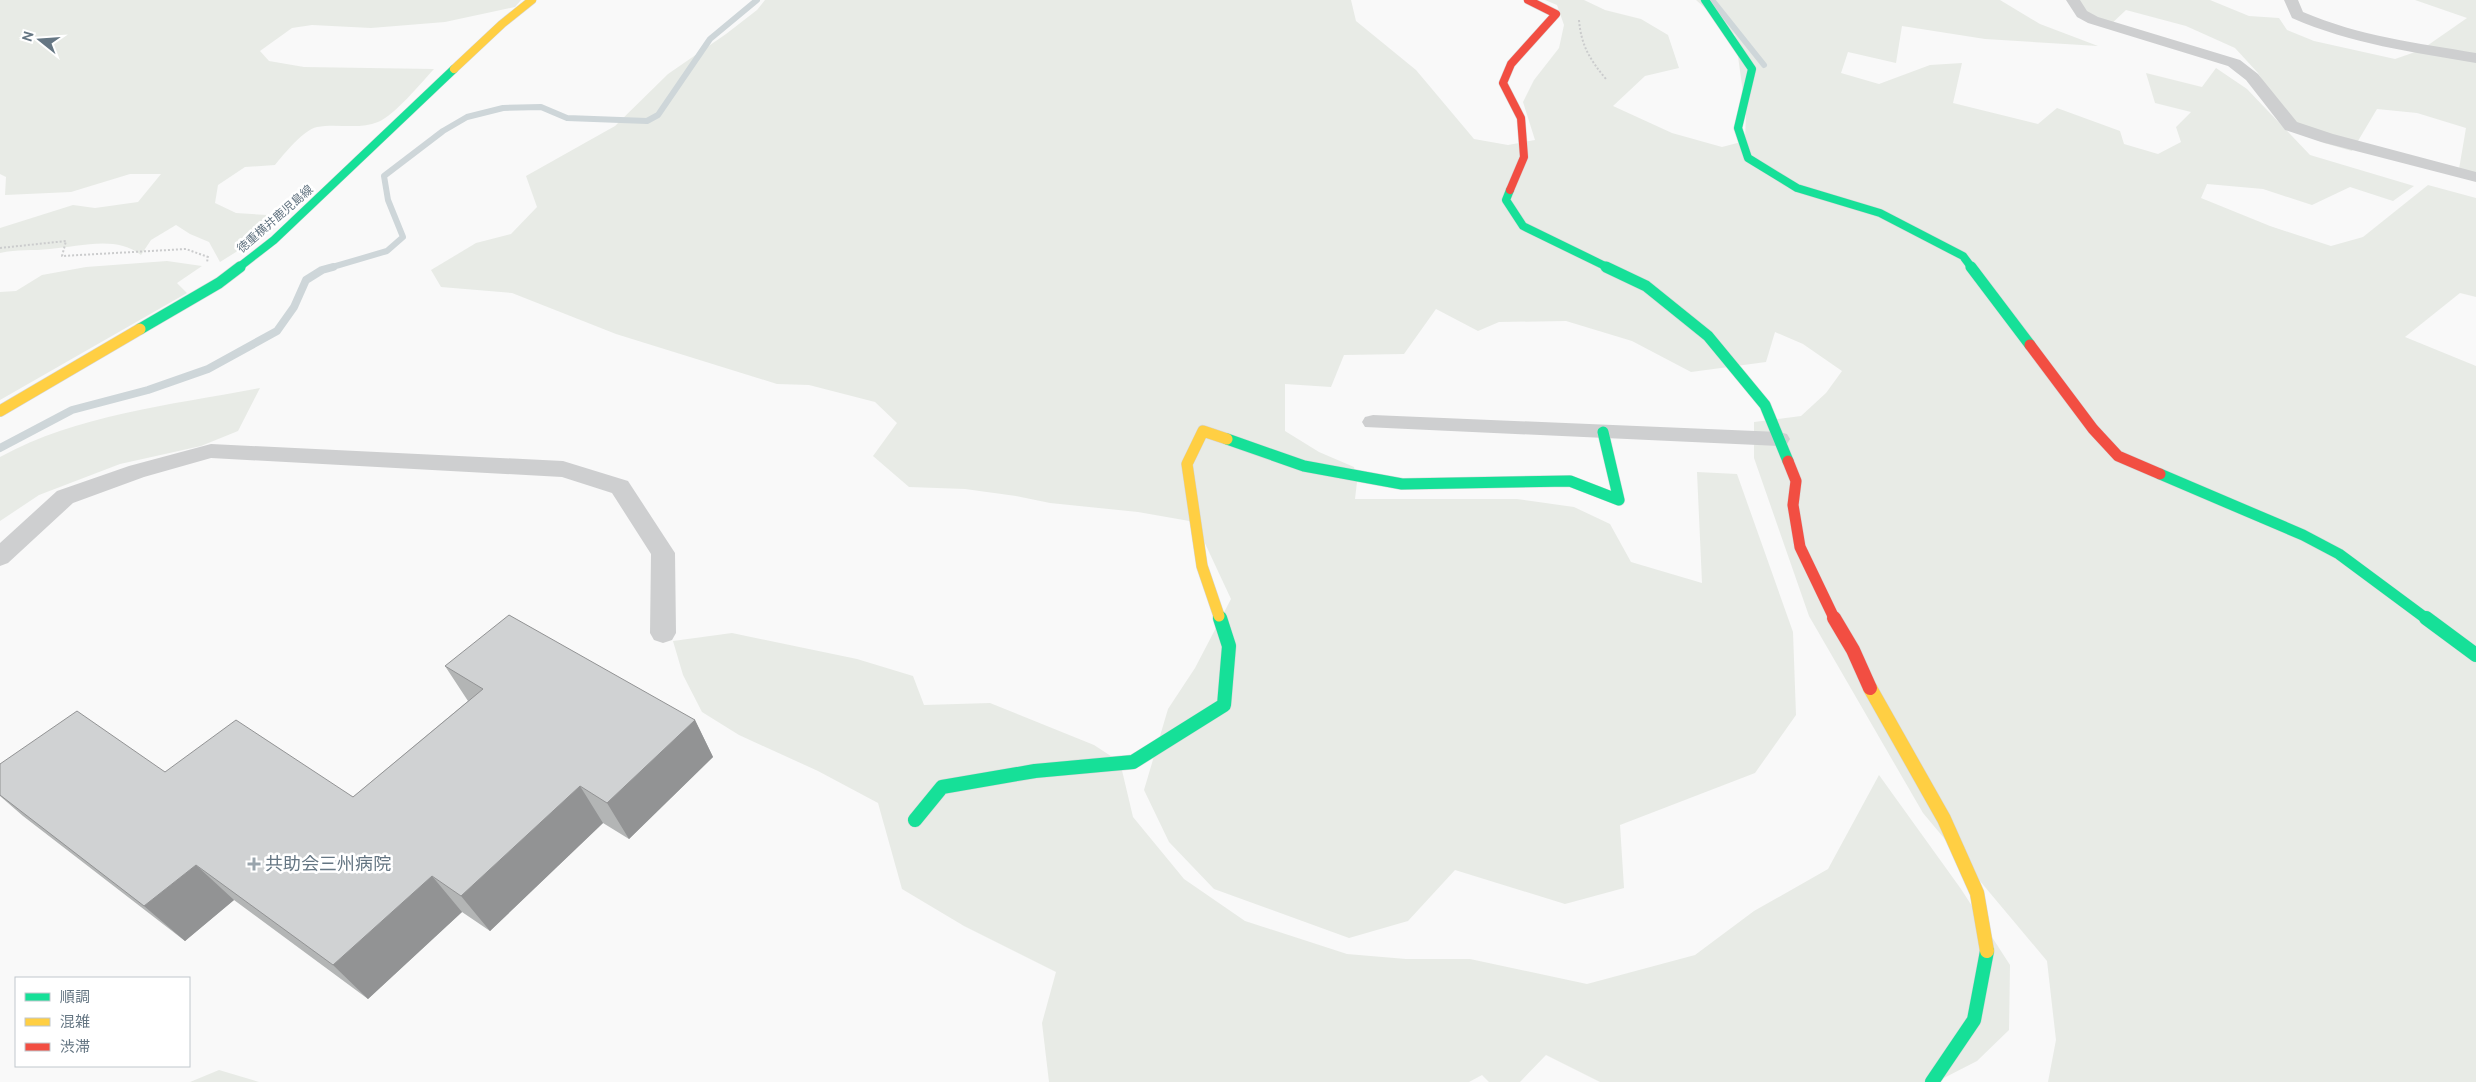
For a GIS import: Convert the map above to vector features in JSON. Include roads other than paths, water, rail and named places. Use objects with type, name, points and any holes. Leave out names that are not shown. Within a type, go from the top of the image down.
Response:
[{"type":"street","name":"徳重横井鹿児島線","points":[[0,411],[219,283],[274,240],[419,101],[502,24],[532,0]]},
{"type":"street","points":[[1528,0],[1556,14],[1511,64],[1503,83],[1521,118],[1524,156],[1506,200],[1523,226],[1646,286],[1708,336],[1765,405],[1796,481],[1793,505],[1800,547],[1838,626],[1853,650],[1876,702],[1944,819],[1977,893],[1987,954],[1974,1020],[1932,1082]]},
{"type":"street","points":[[1705,0],[1752,69],[1738,128],[1748,158],[1797,188],[1880,213],[1963,256],[2093,430],[2118,456],[2303,534],[2339,554],[2476,655]]},
{"type":"street","points":[[2073,0],[2082,14],[2093,20],[2234,63],[2252,77],[2291,126],[2327,138],[2476,177]]},
{"type":"street","points":[[2291,0],[2297,16],[2318,26],[2348,35],[2476,58]]},
{"type":"street","points":[[1373,422],[1779,439]]},
{"type":"street","points":[[915,820],[942,787],[1035,771],[1133,762],[1224,705],[1229,646],[1202,566],[1187,464],[1203,431],[1304,466],[1402,484],[1570,481],[1619,500],[1603,432]]},
{"type":"street","points":[[0,557],[65,497],[137,471],[211,451],[563,468],[620,487],[663,553],[663,633]]},
{"type":"waterway","points":[[329,268],[387,251],[403,237],[388,200],[384,176],[443,131],[467,117],[503,108],[541,107],[567,118],[647,121],[658,115],[710,39],[757,0]]},
{"type":"waterway","points":[[1712,0],[1764,65]]},
{"type":"waterway","points":[[0,448],[72,410],[148,390],[208,369],[277,331],[294,307],[306,280],[322,270],[333,267]]},
{"type":"place","name":"共助会三州病院","points":[[254,864]]}]
